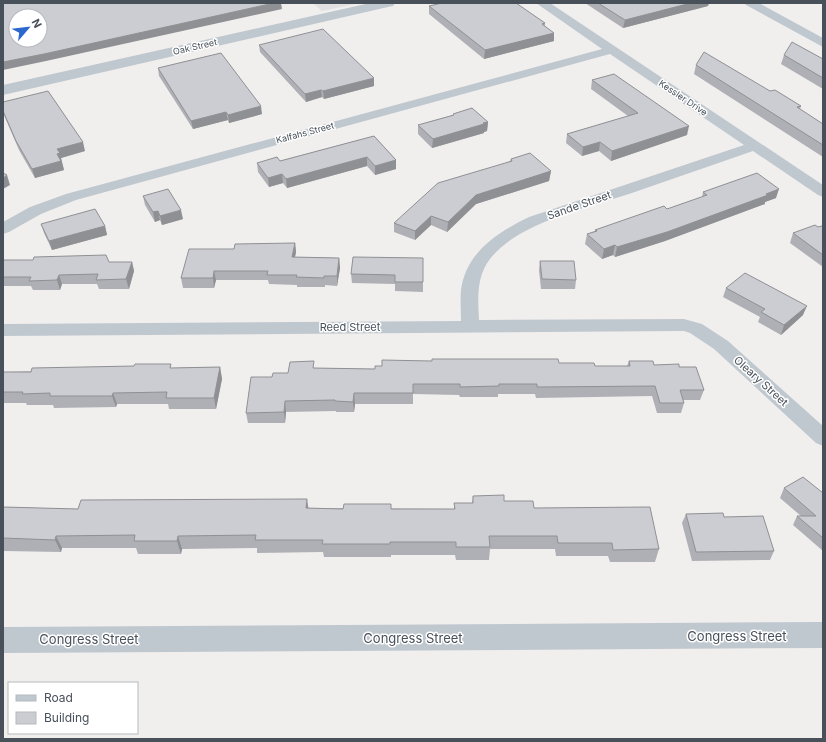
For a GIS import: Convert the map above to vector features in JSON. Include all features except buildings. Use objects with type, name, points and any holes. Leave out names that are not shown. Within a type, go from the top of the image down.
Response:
[{"type":"street","name":"Oak Street","points":[[3,90],[388,3]]},
{"type":"street","name":"Kessler Drive","points":[[542,3],[823,192]]},
{"type":"street","points":[[750,3],[823,43]]},
{"type":"street","name":"Kalfahs Street","points":[[3,229],[21,217],[45,206],[71,197],[612,50]]},
{"type":"street","name":"Sande Street","points":[[470,327],[470,290],[472,275],[487,249],[513,230],[542,218],[754,146]]},
{"type":"street","name":"Reed Street","points":[[3,330],[672,324],[696,328]]},
{"type":"street","name":"Oleary Street","points":[[696,328],[721,345],[823,438]]},
{"type":"street","name":"Congress Street","points":[[3,640],[823,635]]},
{"type":"shaded area","points":[[313,3],[360,3],[322,11]]}]
